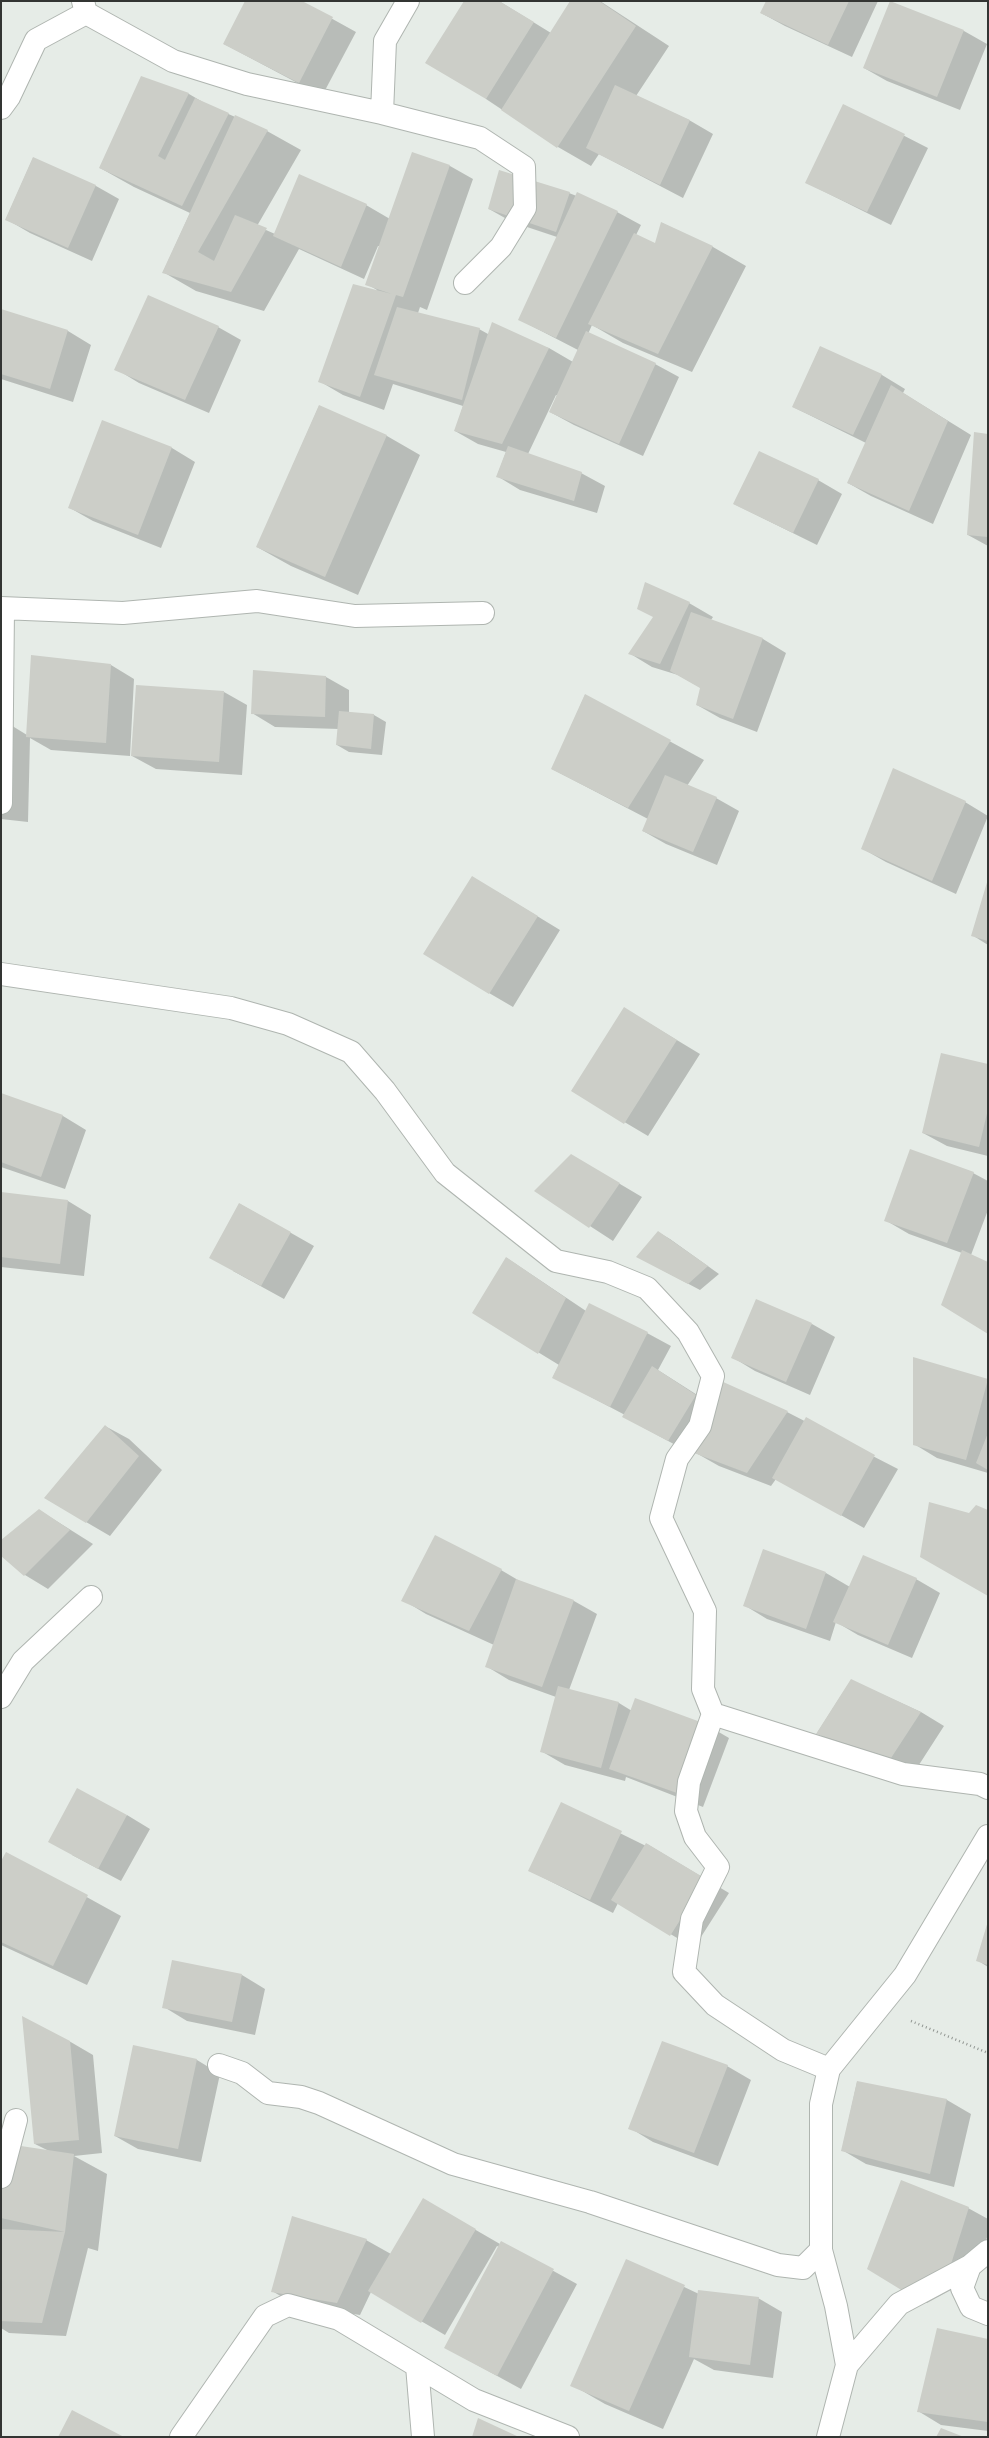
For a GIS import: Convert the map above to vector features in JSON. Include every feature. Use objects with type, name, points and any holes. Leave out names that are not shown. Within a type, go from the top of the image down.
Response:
[{"type":"street","points":[[382,114],[385,41],[408,1]]},
{"type":"street","points":[[1,108],[9,97],[36,40],[84,7],[173,61],[247,84],[382,114],[480,138],[524,167],[525,208],[501,247],[465,283]]},
{"type":"street","points":[[1,803],[2,609],[123,613],[257,601],[355,616],[483,613]]},
{"type":"street","points":[[1,974],[231,1008],[288,1024],[351,1052],[385,1091],[445,1173],[556,1261],[608,1272],[647,1288],[688,1332],[712,1376],[700,1426],[677,1460],[661,1518],[705,1611],[703,1690],[713,1714],[689,1782],[686,1811],[695,1837],[718,1867],[692,1919],[684,1972],[715,2005],[783,2050],[829,2069]]},
{"type":"street","points":[[1,1697],[23,1661],[91,1597]]},
{"type":"street","points":[[713,1714],[903,1774],[980,1784],[988,1788]]},
{"type":"street","points":[[828,2437],[847,2365],[836,2306],[821,2250],[821,2104],[829,2069],[905,1975],[988,1836]]},
{"type":"street","points":[[218,2065],[242,2073],[268,2093],[301,2097],[319,2103],[453,2164],[590,2202],[778,2265],[803,2268],[821,2250]]},
{"type":"street","points":[[1,2177],[16,2120]]},
{"type":"street","points":[[847,2365],[899,2304],[970,2266],[988,2251]]},
{"type":"street","points":[[970,2266],[962,2288],[971,2307],[988,2314]]},
{"type":"street","points":[[181,2437],[265,2316],[288,2305],[339,2319],[474,2400],[568,2437]]},
{"type":"street","points":[[417,2366],[423,2437]]},
{"type":"path","points":[[861,2028],[913,2021],[988,2053]]},
{"type":"building","points":[[245,1],[302,1],[333,17],[299,83],[223,44]]},
{"type":"building","points":[[464,1],[499,1],[534,22],[486,99],[425,63]]},
{"type":"building","points":[[570,1],[599,1],[636,26],[557,148],[501,110]]},
{"type":"building","points":[[766,1],[849,1],[828,45],[760,13]]},
{"type":"building","points":[[890,1],[964,30],[937,97],[863,68]]},
{"type":"building","points":[[141,76],[189,93],[158,156],[165,160],[195,98],[229,113],[182,206],[99,168]]},
{"type":"building","points":[[615,85],[690,120],[660,185],[586,148]]},
{"type":"building","points":[[843,104],[905,134],[867,212],[805,183]]},
{"type":"building","points":[[235,115],[268,130],[198,252],[214,261],[235,215],[267,228],[231,292],[162,273]]},
{"type":"building","points":[[412,152],[450,165],[403,297],[396,295],[360,397],[318,382],[353,284],[392,294],[365,285]]},
{"type":"building","points":[[33,157],[96,185],[68,248],[5,220]]},
{"type":"building","points":[[499,170],[570,192],[556,232],[488,209]]},
{"type":"building","points":[[299,174],[367,204],[341,267],[273,236]]},
{"type":"building","points":[[577,192],[618,211],[556,338],[518,320]]},
{"type":"building","points":[[661,222],[713,246],[658,354],[588,324],[634,233],[655,243]]},
{"type":"building","points":[[148,295],[219,326],[185,400],[114,370]]},
{"type":"building","points":[[397,307],[480,328],[462,400],[374,375]]},
{"type":"building","points":[[1,309],[68,330],[50,389],[1,374]]},
{"type":"building","points":[[492,322],[549,348],[502,444],[454,431]]},
{"type":"building","points":[[586,331],[656,363],[619,444],[549,412]]},
{"type":"building","points":[[820,346],[882,374],[853,435],[792,407]]},
{"type":"building","points":[[891,385],[948,421],[909,511],[847,483]]},
{"type":"building","points":[[319,405],[387,435],[325,577],[256,547]]},
{"type":"building","points":[[102,420],[172,447],[138,535],[68,508]]},
{"type":"building","points":[[974,432],[988,434],[988,537],[967,535]]},
{"type":"building","points":[[508,446],[582,472],[574,501],[496,477]]},
{"type":"building","points":[[759,451],[819,479],[793,533],[733,504]]},
{"type":"building","points":[[645,582],[690,602],[660,664],[628,654],[653,617],[637,609]]},
{"type":"building","points":[[691,612],[763,638],[733,719],[696,705],[700,688],[670,671]]},
{"type":"building","points":[[31,655],[111,664],[106,743],[26,737]]},
{"type":"building","points":[[253,670],[326,676],[325,717],[251,714]]},
{"type":"building","points":[[136,685],[224,691],[219,762],[131,756]]},
{"type":"building","points":[[585,694],[671,740],[628,808],[551,769]]},
{"type":"building","points":[[339,711],[374,714],[371,749],[336,745]]},
{"type":"building","points":[[893,768],[966,801],[932,881],[861,849]]},
{"type":"building","points":[[665,775],[717,797],[693,852],[642,831]]},
{"type":"building","points":[[472,876],[538,916],[489,994],[423,954]]},
{"type":"building","points":[[988,879],[988,941],[971,936]]},
{"type":"building","points":[[624,1007],[677,1040],[624,1124],[571,1091]]},
{"type":"building","points":[[941,1053],[988,1064],[988,1109],[979,1147],[922,1133]]},
{"type":"building","points":[[1,1093],[63,1115],[41,1177],[1,1162]]},
{"type":"building","points":[[910,1149],[974,1172],[947,1243],[884,1221]]},
{"type":"building","points":[[571,1154],[620,1183],[589,1228],[534,1191]]},
{"type":"building","points":[[1,1192],[68,1200],[60,1264],[1,1257]]},
{"type":"building","points":[[239,1203],[291,1232],[261,1286],[209,1258]]},
{"type":"building","points":[[658,1231],[708,1266],[688,1284],[636,1257]]},
{"type":"building","points":[[962,1250],[988,1262],[988,1334],[941,1305]]},
{"type":"building","points":[[506,1257],[566,1298],[538,1354],[472,1313]]},
{"type":"building","points":[[756,1299],[812,1323],[786,1382],[731,1358]]},
{"type":"building","points":[[589,1303],[648,1332],[610,1407],[552,1378]]},
{"type":"building","points":[[913,1357],[988,1379],[966,1460],[913,1445]]},
{"type":"building","points":[[652,1366],[696,1395],[668,1441],[622,1417]]},
{"type":"building","points":[[721,1381],[788,1411],[747,1473],[694,1453]]},
{"type":"building","points":[[806,1417],[875,1455],[841,1516],[772,1478]]},
{"type":"building","points":[[105,1425],[139,1456],[86,1523],[44,1498]]},
{"type":"building","points":[[988,1433],[988,1470],[976,1463]]},
{"type":"building","points":[[929,1502],[969,1513],[976,1505],[988,1510],[988,1596],[920,1557]]},
{"type":"building","points":[[39,1509],[70,1530],[24,1576],[1,1556],[1,1540]]},
{"type":"building","points":[[435,1535],[502,1569],[469,1631],[401,1601]]},
{"type":"building","points":[[763,1549],[826,1572],[806,1629],[743,1606]]},
{"type":"building","points":[[863,1555],[917,1578],[888,1645],[833,1622]]},
{"type":"building","points":[[516,1579],[574,1600],[542,1687],[485,1667]]},
{"type":"building","points":[[851,1679],[921,1712],[891,1758],[816,1734]]},
{"type":"building","points":[[558,1686],[619,1702],[601,1768],[540,1752]]},
{"type":"building","points":[[635,1698],[706,1724],[680,1794],[609,1769]]},
{"type":"building","points":[[77,1788],[127,1815],[98,1869],[48,1842]]},
{"type":"building","points":[[561,1802],[622,1831],[590,1900],[528,1871]]},
{"type":"building","points":[[646,1843],[706,1879],[670,1936],[611,1900]]},
{"type":"building","points":[[6,1852],[88,1895],[53,1966],[1,1942],[1,1861]]},
{"type":"building","points":[[988,1921],[988,1965],[976,1961]]},
{"type":"building","points":[[172,1960],[242,1974],[232,2022],[162,2008]]},
{"type":"building","points":[[22,2016],[70,2041],[79,2140],[34,2144]]},
{"type":"building","points":[[662,2041],[728,2065],[694,2153],[628,2129]]},
{"type":"building","points":[[133,2045],[197,2059],[178,2149],[114,2136]]},
{"type":"building","points":[[857,2081],[947,2099],[930,2174],[841,2151]]},
{"type":"building","points":[[1,2143],[74,2154],[65,2232],[1,2218]]},
{"type":"building","points":[[901,2180],[969,2207],[951,2264],[903,2291],[867,2269]]},
{"type":"building","points":[[423,2198],[476,2229],[421,2323],[368,2291]]},
{"type":"building","points":[[292,2216],[367,2239],[337,2303],[271,2292]]},
{"type":"building","points":[[1,2229],[65,2232],[42,2323],[1,2321]]},
{"type":"building","points":[[501,2241],[554,2269],[497,2376],[444,2348]]},
{"type":"building","points":[[626,2259],[685,2285],[629,2411],[570,2386]]},
{"type":"building","points":[[698,2290],[759,2297],[750,2365],[689,2357]]},
{"type":"building","points":[[937,2328],[988,2339],[988,2422],[917,2412]]},
{"type":"building","points":[[72,2410],[124,2437],[58,2437]]},
{"type":"building","points":[[478,2418],[519,2437],[472,2437]]},
{"type":"building","points":[[941,2428],[964,2437],[936,2437]]}]
